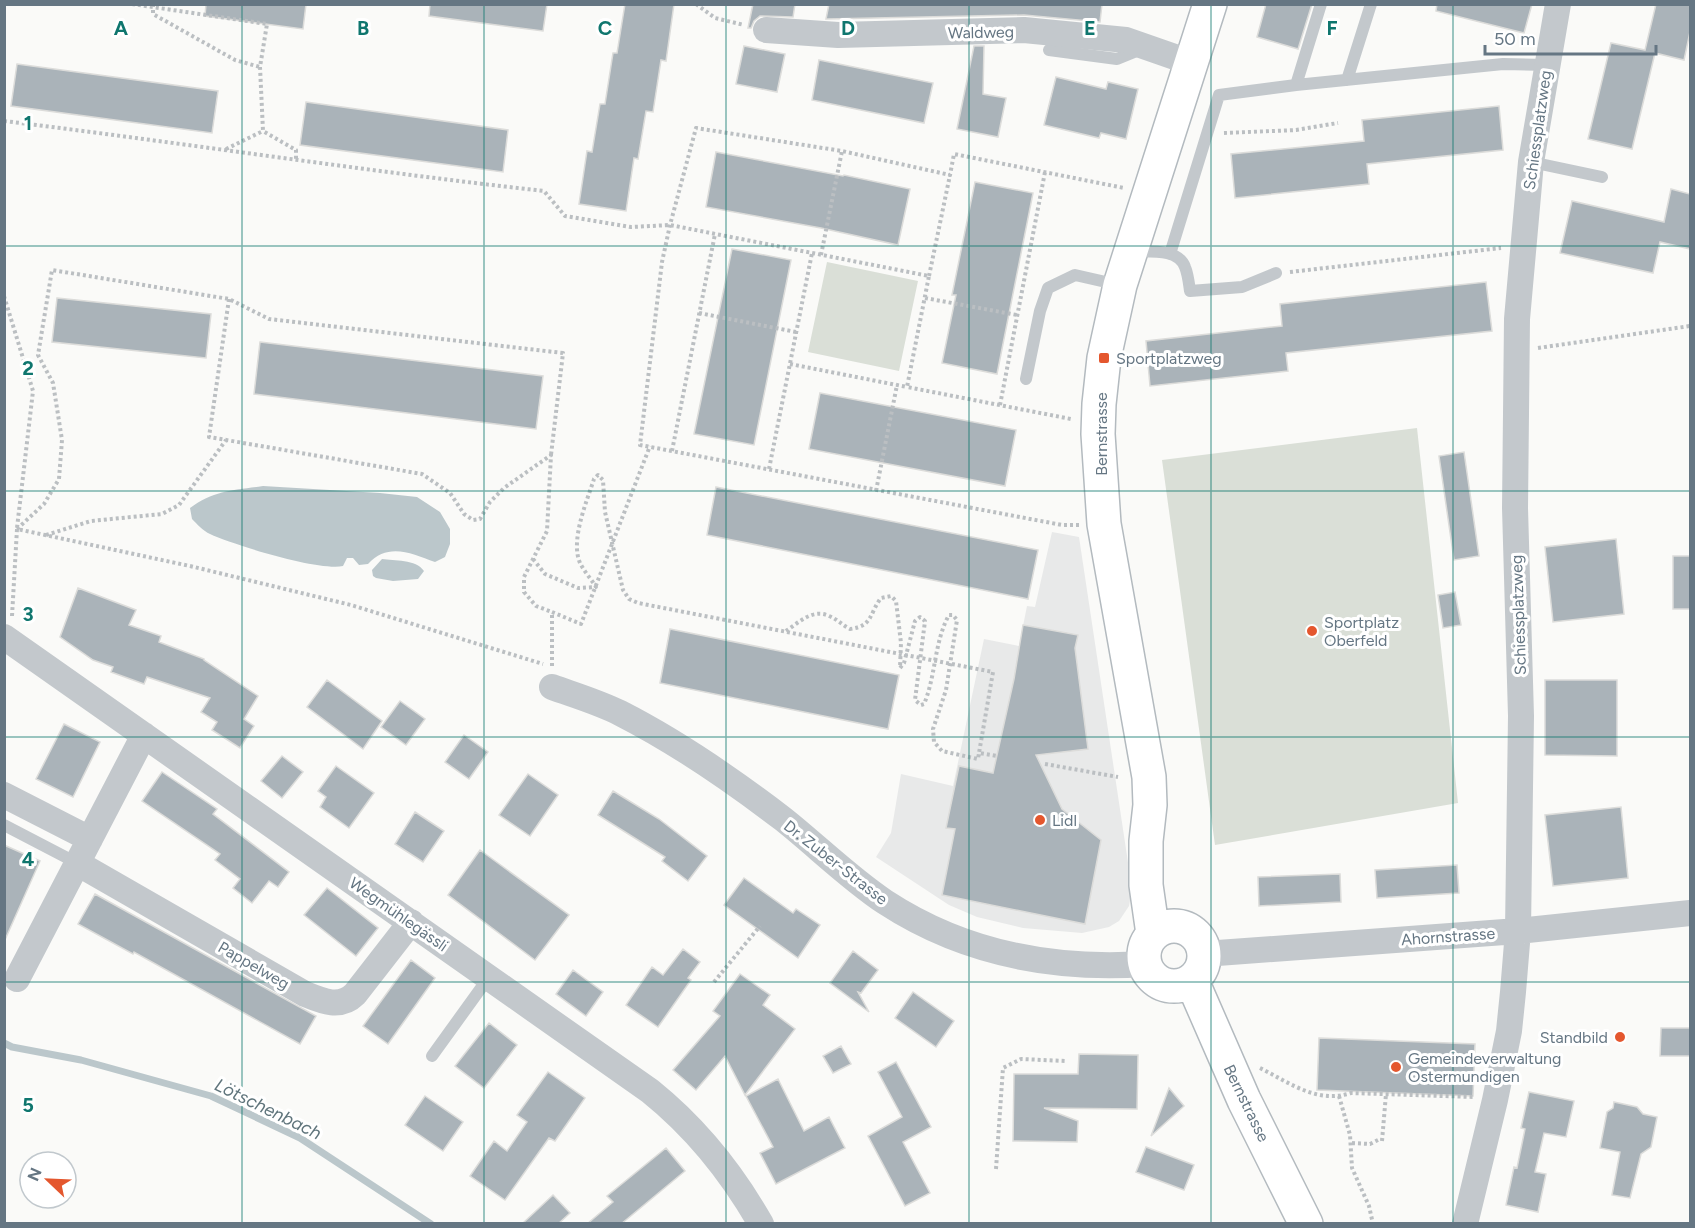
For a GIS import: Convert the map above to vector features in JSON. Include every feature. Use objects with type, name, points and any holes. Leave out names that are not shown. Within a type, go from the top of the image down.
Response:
[{"type":"main road","name":"Bernstrasse","points":[[1158,941],[1146,885],[1149,777],[1104,524],[1098,434],[1099,404],[1104,358],[1120,285],[1210,4]]},
{"type":"main road","points":[[1187,928],[1199,938],[1189,973],[1161,983],[1153,978],[1158,941],[1187,928]]},
{"type":"main road","name":"Bernstrasse","points":[[1189,973],[1225,1110],[1282,1224]]},
{"type":"main road","name":"Bernstrasse","points":[[1189,973],[1244,1100],[1306,1224]]},
{"type":"street","name":"Schiessplatzweg","points":[[1465,1224],[1509,1031],[1518,931],[1521,716],[1515,508],[1517,351],[1522,246],[1531,162],[1558,4]]},
{"type":"street","name":"Waldweg","points":[[766,30],[838,35],[1024,30],[1126,40],[1192,63]]},
{"type":"street","name":"Wegmühlegässli","points":[[8,639],[642,1085],[676,1113],[724,1166],[761,1224]]},
{"type":"street","name":"Dr. Zuber-Strasse","points":[[552,677],[699,760],[782,819],[884,901],[936,931],[992,951],[1053,962],[1110,966],[1158,941]]},
{"type":"street","points":[[17,979],[144,735]]},
{"type":"street","points":[[4,795],[90,839]]},
{"type":"street","name":"Pappelweg","points":[[77,863],[305,994],[332,1003],[347,1001],[355,994],[411,922]]},
{"type":"street","name":"Ahornstrasse","points":[[1189,973],[1518,931],[1690,913]]},
{"type":"lane","points":[[1296,85],[1321,4]]},
{"type":"lane","points":[[1347,80],[1371,4]]},
{"type":"lane","points":[[1049,50],[1117,59],[1146,47]]},
{"type":"lane","points":[[1170,254],[1220,95],[1503,64],[1547,65]]},
{"type":"lane","points":[[1531,162],[1602,177]]},
{"type":"lane","points":[[1131,251],[1170,254],[1178,257],[1186,268],[1190,291],[1242,287],[1276,273]]},
{"type":"lane","points":[[1026,379],[1040,311],[1048,288],[1075,275],[1120,285]]},
{"type":"lane","points":[[4,825],[77,863]]},
{"type":"lane","points":[[432,1056],[489,977]]},
{"type":"path","points":[[132,4],[267,24],[260,67],[263,131]]},
{"type":"path","points":[[696,4],[715,18],[766,30]]},
{"type":"path","points":[[153,6],[153,14],[235,60],[260,67]]},
{"type":"path","points":[[4,121],[389,174],[544,191],[565,216],[631,227],[670,225],[929,276]]},
{"type":"path","points":[[1209,134],[1296,130],[1338,123]]},
{"type":"path","points":[[950,175],[842,151],[696,128],[662,262],[640,445],[1062,525],[1083,524]]},
{"type":"path","points":[[226,150],[263,131]]},
{"type":"path","points":[[263,131],[296,150],[296,160]]},
{"type":"path","points":[[821,255],[842,151]]},
{"type":"path","points":[[907,387],[954,154],[1149,194]]},
{"type":"path","points":[[1000,405],[1045,172]]},
{"type":"path","points":[[672,451],[715,234]]},
{"type":"path","points":[[1276,273],[1522,246]]},
{"type":"path","points":[[769,469],[812,253]]},
{"type":"path","points":[[16,529],[44,504],[59,478],[62,440],[53,383],[38,356],[52,270],[229,299],[269,319],[563,353],[551,455],[547,531],[524,577],[524,592],[536,606],[581,624],[650,446]]},
{"type":"path","points":[[5,297],[33,391],[16,529],[8,639]]},
{"type":"path","points":[[925,298],[1017,315]]},
{"type":"path","points":[[229,299],[209,437],[422,474],[450,493],[464,514],[472,520],[480,519],[490,502],[504,488],[551,455]]},
{"type":"path","points":[[699,313],[796,332]]},
{"type":"path","points":[[1517,351],[1690,326]]},
{"type":"path","points":[[790,364],[1076,420]]},
{"type":"path","points":[[876,490],[897,385]]},
{"type":"path","points":[[45,535],[91,521],[162,514],[179,505],[226,440]]},
{"type":"path","points":[[596,587],[580,562],[577,549],[578,534],[594,478],[598,475],[603,480],[605,512],[611,546],[623,590],[628,599],[638,603],[903,655],[921,658],[935,661],[950,663],[993,672],[978,759],[942,751],[934,742],[933,729],[944,699],[950,663],[957,620],[953,615],[947,618],[935,661],[929,690],[924,704],[919,704],[915,700],[921,658],[925,621],[920,617],[915,621],[903,655]]},
{"type":"path","points":[[16,529],[190,566],[351,605],[552,677],[552,612]]},
{"type":"path","points":[[533,559],[545,574],[578,588],[596,587]]},
{"type":"path","points":[[785,632],[810,615],[822,613],[850,629],[861,628],[869,620],[878,601],[887,596],[896,601],[903,655]]},
{"type":"path","points":[[979,753],[997,756]]},
{"type":"path","points":[[1045,764],[1118,777]]},
{"type":"path","points":[[714,982],[760,926]]},
{"type":"path","points":[[996,1169],[1003,1068],[1021,1059],[1065,1061]]},
{"type":"path","points":[[1256,1066],[1312,1095],[1339,1096],[1351,1093],[1495,1100]]},
{"type":"path","points":[[1352,1143],[1370,1144],[1380,1141],[1386,1095]]},
{"type":"path","points":[[1339,1096],[1352,1143],[1352,1168],[1369,1206],[1373,1224]]},
{"type":"shaded area","points":[[827,262],[918,281],[899,371],[808,352]]},
{"type":"shaded area","name":"Sportplatz Oberfeld","points":[[1417,428],[1458,803],[1215,845],[1162,460]]},
{"type":"shaded area","points":[[263,486],[417,497],[440,512],[450,529],[450,544],[445,557],[435,562],[409,553],[392,551],[376,557],[368,564],[359,565],[353,558],[347,558],[343,566],[331,567],[276,556],[222,539],[207,533],[192,519],[190,508],[199,502],[225,492]]},
{"type":"shaded area","points":[[1052,532],[1079,537],[1132,889],[1129,906],[1119,921],[1109,927],[1082,933],[1023,928],[977,917],[949,905],[876,857],[891,833],[901,774],[953,786],[984,639],[1019,646],[1027,606],[1035,607]]},
{"type":"shaded area","points":[[382,559],[410,562],[424,571],[418,579],[393,581],[376,578],[372,570]]},
{"type":"building","points":[[206,4],[306,4],[303,29],[205,16]]},
{"type":"building","points":[[430,4],[547,4],[543,31],[429,16]]},
{"type":"building","points":[[625,4],[674,4],[666,61],[661,60],[653,112],[646,111],[638,159],[634,158],[626,211],[579,204],[587,151],[592,152],[600,104],[605,104],[613,53],[617,53]]},
{"type":"building","points":[[753,4],[795,4],[793,17],[760,16],[751,28],[748,28]]},
{"type":"building","points":[[829,4],[1102,4],[1100,22],[1024,15],[826,19]]},
{"type":"building","points":[[1266,4],[1312,4],[1298,49],[1257,37]]},
{"type":"building","points":[[1437,4],[1532,4],[1524,33],[1436,11]]},
{"type":"building","points":[[1656,4],[1690,4],[1690,32],[1684,60],[1655,53],[1632,149],[1588,139],[1611,43],[1645,50]]},
{"type":"building","points":[[744,46],[785,54],[777,92],[736,84]]},
{"type":"building","points":[[974,46],[984,46],[983,94],[1006,98],[998,137],[957,129]]},
{"type":"building","points":[[819,60],[933,83],[924,123],[812,100]]},
{"type":"building","points":[[17,64],[218,91],[212,133],[11,106]]},
{"type":"building","points":[[1056,77],[1106,89],[1108,82],[1138,89],[1126,139],[1101,133],[1099,138],[1044,125]]},
{"type":"building","points":[[306,102],[508,130],[503,172],[300,145]]},
{"type":"building","points":[[1499,106],[1503,150],[1367,164],[1369,184],[1235,198],[1231,154],[1364,141],[1362,120]]},
{"type":"building","points":[[716,152],[910,189],[898,245],[706,207]]},
{"type":"building","points":[[975,182],[1033,193],[997,374],[942,363],[956,295],[952,295]]},
{"type":"building","points":[[1671,189],[1690,194],[1690,249],[1660,242],[1653,273],[1560,253],[1572,201],[1664,222]]},
{"type":"building","points":[[732,249],[791,260],[754,445],[694,434]]},
{"type":"building","points":[[1486,282],[1492,331],[1286,353],[1288,371],[1150,386],[1146,341],[1282,326],[1280,304]]},
{"type":"building","points":[[57,298],[211,314],[206,358],[52,342]]},
{"type":"building","points":[[260,342],[543,376],[536,429],[254,394]]},
{"type":"building","points":[[820,393],[1016,430],[1005,486],[809,449]]},
{"type":"building","points":[[1464,452],[1479,556],[1454,560],[1439,456]]},
{"type":"building","points":[[716,487],[1038,550],[1028,599],[707,535]]},
{"type":"building","points":[[1616,539],[1624,614],[1553,622],[1545,547]]},
{"type":"building","points":[[1673,556],[1690,556],[1690,609],[1673,609]]},
{"type":"building","points":[[78,588],[136,610],[129,625],[161,636],[159,642],[204,659],[258,696],[244,719],[254,726],[240,748],[212,730],[217,722],[201,712],[210,698],[147,677],[144,684],[111,672],[113,667],[93,660],[60,637]]},
{"type":"building","points":[[1455,592],[1461,625],[1443,628],[1438,595]]},
{"type":"building","points":[[1023,625],[1078,635],[1075,648],[1088,749],[1036,755],[1062,809],[1101,840],[1085,924],[942,895],[955,829],[946,828],[959,766],[993,773],[1014,679]]},
{"type":"building","points":[[670,629],[899,675],[888,729],[660,683]]},
{"type":"building","points":[[327,680],[382,721],[363,749],[307,707]]},
{"type":"building","points":[[1545,680],[1617,680],[1617,756],[1545,755]]},
{"type":"building","points":[[400,701],[425,719],[406,745],[381,727]]},
{"type":"building","points":[[64,724],[100,742],[73,797],[36,779]]},
{"type":"building","points":[[464,735],[488,752],[469,779],[445,762]]},
{"type":"building","points":[[282,756],[303,772],[282,798],[261,781]]},
{"type":"building","points":[[336,766],[374,793],[349,828],[320,807],[326,797],[318,791]]},
{"type":"building","points":[[162,772],[217,809],[213,814],[289,872],[278,887],[269,881],[252,903],[233,888],[240,879],[215,860],[220,854],[142,801]]},
{"type":"building","points":[[528,774],[558,795],[530,836],[499,815]]},
{"type":"building","points":[[613,791],[659,819],[707,856],[688,881],[662,861],[665,857],[598,815]]},
{"type":"building","points":[[1621,807],[1628,878],[1553,886],[1545,815]]},
{"type":"building","points":[[415,812],[444,831],[423,862],[395,844]]},
{"type":"building","points":[[4,845],[40,861],[4,942]]},
{"type":"building","points":[[480,850],[569,915],[535,960],[448,895]]},
{"type":"building","points":[[1457,865],[1459,893],[1377,898],[1375,870]]},
{"type":"building","points":[[1340,874],[1341,902],[1259,906],[1258,877]]},
{"type":"building","points":[[744,878],[793,913],[796,909],[820,925],[798,958],[724,905]]},
{"type":"building","points":[[327,888],[378,928],[356,956],[304,915]]},
{"type":"building","points":[[95,894],[316,1016],[300,1044],[134,952],[133,954],[78,924]]},
{"type":"building","points":[[683,949],[700,962],[688,978],[691,980],[658,1027],[626,1005],[652,967],[663,975]]},
{"type":"building","points":[[853,951],[878,970],[861,993],[858,992],[869,1012],[830,983]]},
{"type":"building","points":[[411,960],[435,978],[388,1044],[363,1026]]},
{"type":"building","points":[[573,970],[603,992],[586,1016],[556,994]]},
{"type":"building","points":[[740,974],[770,995],[763,1005],[795,1029],[745,1095],[725,1056],[696,1090],[673,1070],[720,1016],[713,1011]]},
{"type":"building","points":[[913,992],[954,1021],[936,1047],[895,1018]]},
{"type":"building","points":[[489,1023],[517,1045],[484,1088],[455,1066]]},
{"type":"building","points":[[1661,1028],[1690,1028],[1690,1056],[1660,1056]]},
{"type":"building","name":"Gemeindeverwaltung Ostermundigen","points":[[1319,1038],[1475,1044],[1473,1096],[1317,1090]]},
{"type":"building","points":[[841,1046],[851,1064],[833,1073],[823,1056]]},
{"type":"building","points":[[1079,1054],[1138,1055],[1137,1109],[1044,1108],[1078,1121],[1077,1142],[1013,1141],[1014,1074],[1078,1074]]},
{"type":"building","points":[[896,1062],[931,1127],[903,1142],[930,1193],[905,1206],[868,1136],[902,1117],[878,1072]]},
{"type":"building","points":[[548,1072],[585,1098],[555,1141],[549,1138],[505,1200],[470,1176],[494,1141],[507,1151],[527,1122],[517,1115]]},
{"type":"building","points":[[778,1079],[804,1131],[829,1117],[845,1148],[776,1184],[760,1153],[773,1147],[746,1096]]},
{"type":"building","points":[[1169,1088],[1184,1106],[1151,1136]]},
{"type":"building","points":[[1529,1092],[1574,1101],[1566,1137],[1544,1133],[1535,1172],[1546,1174],[1538,1212],[1506,1205],[1525,1129],[1521,1128]]},
{"type":"building","points":[[425,1096],[463,1122],[443,1151],[405,1125]]},
{"type":"building","points":[[1614,1102],[1637,1107],[1643,1114],[1657,1117],[1651,1147],[1641,1154],[1630,1198],[1612,1195],[1620,1152],[1600,1148],[1607,1112],[1613,1108]]},
{"type":"building","points":[[1146,1147],[1194,1165],[1184,1190],[1136,1172]]},
{"type":"building","points":[[666,1148],[685,1171],[621,1224],[587,1224],[613,1202],[607,1196]]},
{"type":"building","points":[[553,1195],[570,1213],[558,1224],[522,1224]]},
{"type":"waterway","name":"Lötschenbach","points":[[4,1043],[12,1047],[81,1060],[211,1096],[300,1138],[431,1224]]},
{"type":"place","name":"Sportplatzweg","points":[[1104,358]]},
{"type":"place","name":"Sportplatz Oberfeld","points":[[1312,631]]},
{"type":"place","name":"Lidl","points":[[1040,820]]},
{"type":"place","name":"Standbild","points":[[1620,1037]]},
{"type":"place","name":"Gemeindeverwaltung Ostermundigen","points":[[1396,1067]]}]
